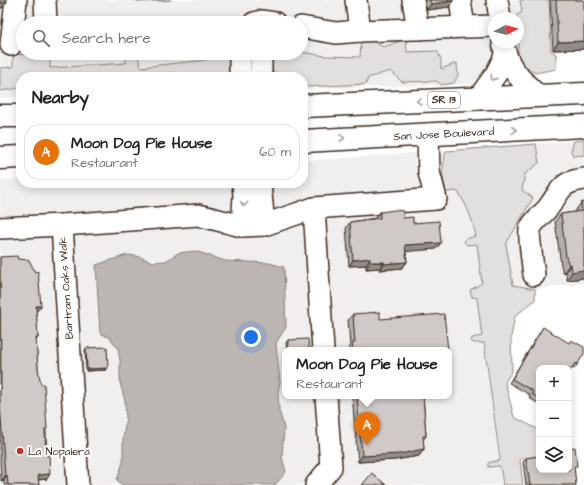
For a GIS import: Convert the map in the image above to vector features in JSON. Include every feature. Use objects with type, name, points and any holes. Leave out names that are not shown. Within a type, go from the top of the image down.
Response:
[{"type":"main road","name":"SR 13","points":[[308,106],[584,94]]},
{"type":"main road","points":[[308,121],[329,119],[382,103]]},
{"type":"main road","points":[[0,116],[16,116]]},
{"type":"main road","name":"San Jose Boulevard","points":[[308,141],[581,123]]},
{"type":"main road","points":[[0,158],[16,157]]},
{"type":"street","points":[[11,45],[16,0]]},
{"type":"street","points":[[45,0],[46,16]]},
{"type":"street","points":[[356,0],[360,31]]},
{"type":"street","points":[[413,0],[418,29]]},
{"type":"street","points":[[460,0],[464,27]]},
{"type":"street","points":[[497,0],[499,12]]},
{"type":"street","points":[[308,28],[336,32],[488,26]]},
{"type":"street","points":[[504,49],[519,78],[536,95]]},
{"type":"street","points":[[478,99],[496,74],[504,49]]},
{"type":"street","points":[[240,60],[240,72]]},
{"type":"street","points":[[261,60],[261,72]]},
{"type":"street","name":"Bartram Oaks Walk","points":[[78,485],[62,224],[198,215],[242,226],[264,225],[314,208],[436,199],[429,172],[428,134]]},
{"type":"street","points":[[534,275],[529,230],[536,219],[547,209],[560,190],[571,180],[584,179]]},
{"type":"street","points":[[242,226],[243,188]]},
{"type":"street","points":[[260,188],[264,225]]},
{"type":"street","points":[[314,208],[323,347]]},
{"type":"street","points":[[0,228],[62,224]]},
{"type":"street","points":[[316,485],[331,467],[326,399]]},
{"type":"shaded area","points":[[0,0],[526,0],[535,73],[515,83],[308,89],[308,72],[16,72],[16,97],[0,98]]},
{"type":"shaded area","points":[[135,0],[171,0],[140,2]]},
{"type":"shaded area","points":[[520,0],[549,0],[551,51],[556,54],[556,69],[535,73],[518,60],[518,48],[524,48],[524,12],[522,12]]},
{"type":"shaded area","points":[[406,39],[407,52],[437,51],[441,59],[441,69],[457,63],[458,75],[454,83],[441,85],[437,81],[402,82],[391,71],[368,78],[366,84],[308,87],[308,72],[269,71],[270,60],[308,60],[308,53],[326,56],[360,57],[361,41],[371,40],[383,47]]},
{"type":"shaded area","points":[[13,55],[16,55],[16,60],[50,60],[50,68],[126,63],[126,60],[139,60],[141,67],[206,60],[234,60],[234,72],[16,72],[16,89],[0,91],[0,68],[13,67]]},
{"type":"shaded area","points":[[584,140],[584,283],[477,298],[502,485],[0,485],[0,180],[16,179],[16,188],[308,188],[308,161]]},
{"type":"shaded area","points":[[584,140],[584,155],[573,156],[571,151],[574,141]]},
{"type":"shaded area","points":[[536,144],[539,163],[525,174],[522,190],[533,198],[506,244],[513,285],[535,289],[535,300],[515,316],[511,337],[512,371],[505,382],[514,417],[536,428],[536,456],[520,459],[523,485],[503,485],[500,466],[488,467],[488,463],[500,460],[484,343],[473,343],[471,341],[472,338],[482,336],[477,298],[472,297],[470,290],[482,283],[477,244],[467,245],[464,242],[465,239],[476,236],[469,213],[457,191],[446,192],[442,172],[446,151]]},
{"type":"shaded area","points":[[195,251],[225,261],[269,263],[284,267],[286,327],[276,343],[280,382],[278,393],[279,410],[284,428],[282,457],[286,472],[275,485],[122,485],[117,480],[123,462],[123,439],[126,419],[125,401],[120,383],[120,361],[118,348],[110,338],[100,333],[96,265],[127,255],[137,256],[153,262],[166,261],[178,253]]},
{"type":"building","points":[[0,0],[7,0],[7,2],[0,3]]},
{"type":"building","points":[[430,0],[453,0],[453,1],[431,4]]},
{"type":"building","points":[[556,0],[584,0],[584,41],[558,42]]},
{"type":"building","points":[[584,202],[584,270],[572,272],[571,264],[569,265],[566,257],[561,214],[582,211],[581,203]]},
{"type":"building","points":[[395,210],[403,211],[403,218],[413,217],[413,223],[439,221],[441,243],[405,245],[407,262],[384,264],[384,262],[370,262],[370,258],[353,260],[350,222],[380,218],[380,212]]},
{"type":"building","points":[[17,256],[18,259],[29,260],[35,272],[38,271],[41,306],[36,306],[38,338],[36,338],[38,369],[41,384],[44,384],[47,429],[45,429],[46,456],[49,455],[50,474],[38,475],[39,485],[8,485],[7,475],[5,476],[0,403],[0,257]]},
{"type":"building","points":[[380,312],[380,319],[444,314],[448,347],[353,347],[352,343],[355,343],[353,314]]},
{"type":"building","points":[[543,327],[569,343],[571,340],[584,347],[584,354],[577,365],[575,363],[572,368],[572,365],[536,365],[536,396],[532,394],[533,391],[512,379]]},
{"type":"building","points":[[308,339],[309,347],[288,347],[288,340]]},
{"type":"building","points":[[107,347],[108,368],[87,369],[86,348]]},
{"type":"building","points":[[357,399],[423,399],[426,436],[423,436],[424,449],[400,454],[362,456]]},
{"type":"building","points":[[575,447],[577,466],[574,466],[576,485],[530,485],[526,458],[536,456],[536,473],[572,473],[572,448]]},
{"type":"building","points":[[372,473],[386,485],[362,485]]},
{"type":"place","name":"Moon Dog Pie House","points":[[367,445]]},
{"type":"place","name":"La Nopalera","points":[[20,451]]}]
